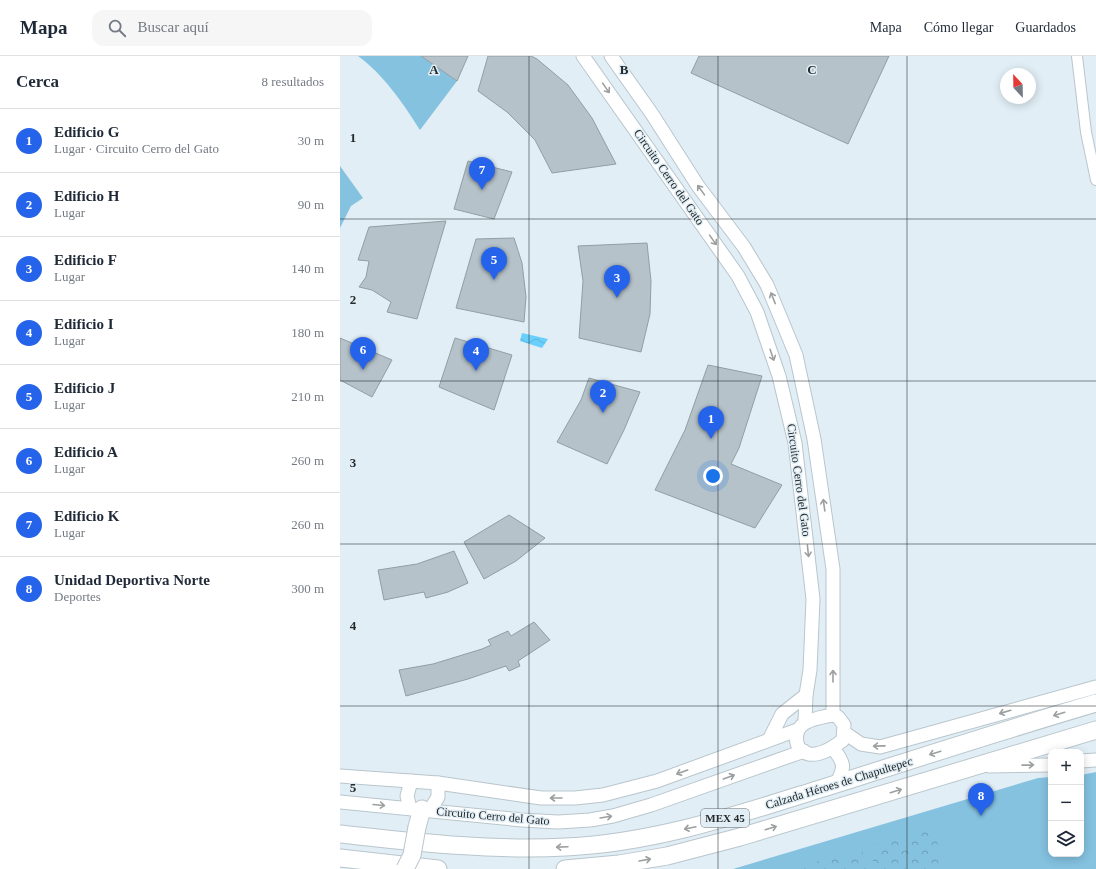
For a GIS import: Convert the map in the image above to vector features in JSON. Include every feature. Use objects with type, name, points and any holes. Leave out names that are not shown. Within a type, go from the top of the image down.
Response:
[{"type":"main road","name":"Calzada Héroes de Chapultepec","points":[[340,834],[454,847],[503,849],[567,848],[634,840],[702,826],[1096,703]]},
{"type":"main road","name":"Calzada Héroes de Chapultepec","points":[[564,869],[621,867],[663,862],[740,837],[1096,730]]},
{"type":"main road","points":[[405,869],[412,856],[421,809]]},
{"type":"main road","points":[[340,858],[438,869]]},
{"type":"street","name":"Circuito Cerro del Gato","points":[[340,776],[438,783],[541,798],[575,798],[603,795],[657,781],[769,740],[801,726],[810,670],[813,599],[795,444],[777,369],[757,312],[738,276],[583,56]]},
{"type":"street","name":"Circuito Cerro del Gato","points":[[611,56],[652,114],[698,186],[744,246],[767,284],[796,355],[814,439],[833,569],[833,715]]},
{"type":"street","points":[[1077,56],[1086,132],[1096,180]]},
{"type":"street","points":[[845,733],[861,744],[880,748],[1096,687]]},
{"type":"street","points":[[769,740],[782,714],[806,694]]},
{"type":"street","points":[[833,715],[842,720],[845,733],[843,740],[833,748],[814,754],[808,754],[799,747],[796,738],[801,726],[821,717],[833,715]]},
{"type":"street","points":[[833,748],[842,759],[844,768],[837,783]]},
{"type":"street","name":"Circuito Cerro del Gato","points":[[340,802],[522,820],[558,822],[613,816],[651,805],[804,751]]},
{"type":"street","points":[[1084,761],[1096,760]]},
{"type":"street","points":[[977,766],[1048,765]]},
{"type":"street","points":[[412,781],[407,796],[421,809],[438,797],[438,783]]},
{"type":"green space","points":[[358,56],[421,56],[457,81],[420,130],[400,99],[376,71]]},
{"type":"green space","points":[[340,166],[363,198],[351,206],[340,228]]},
{"type":"green space","points":[[1096,772],[1096,869],[733,869],[1038,778],[1048,777],[1048,857],[1084,857],[1084,774]]},
{"type":"green space","points":[[934,829],[944,869],[875,869],[869,847]]},
{"type":"green space","points":[[862,850],[867,869],[798,869],[797,867]]},
{"type":"water","points":[[522,333],[548,339],[542,348],[520,341]]},
{"type":"building","points":[[421,56],[468,56],[457,81]]},
{"type":"building","points":[[488,56],[531,56],[537,59],[568,85],[592,118],[616,164],[552,173],[535,140],[507,112],[478,91]]},
{"type":"building","points":[[699,56],[889,56],[848,144],[691,73]]},
{"type":"building","points":[[468,161],[512,172],[494,219],[454,209]]},
{"type":"building","points":[[446,221],[417,319],[387,312],[391,302],[372,290],[359,287],[366,277],[369,261],[358,260],[369,227]]},
{"type":"building","points":[[514,238],[522,263],[526,297],[524,322],[456,308],[476,239]]},
{"type":"building","points":[[647,243],[651,281],[650,314],[641,352],[579,338],[583,281],[578,246]]},
{"type":"building","points":[[340,338],[392,360],[372,397],[340,380]]},
{"type":"building","points":[[455,338],[512,355],[494,410],[439,387]]},
{"type":"building","points":[[708,365],[762,376],[739,448],[731,464],[782,485],[755,528],[655,490],[685,430]]},
{"type":"building","points":[[589,378],[640,392],[624,430],[607,464],[557,442],[581,400]]},
{"type":"building","points":[[509,515],[545,538],[516,561],[484,579],[464,542]]},
{"type":"building","points":[[454,551],[468,583],[448,592],[426,598],[424,592],[384,600],[378,570],[417,564]]},
{"type":"building","points":[[534,622],[550,640],[518,661],[520,666],[509,671],[506,666],[468,679],[406,696],[399,670],[433,664],[482,649],[491,645],[488,640],[508,631],[511,636]]},
{"type":"place","name":"Edificio K","points":[[482,190]]},
{"type":"place","name":"Edificio J","points":[[494,280]]},
{"type":"place","name":"Edificio F","points":[[617,298]]},
{"type":"place","name":"Edificio A","points":[[363,370]]},
{"type":"place","name":"Edificio I","points":[[476,371]]},
{"type":"place","name":"Edificio H","points":[[603,413]]},
{"type":"place","name":"Edificio G","points":[[711,439]]},
{"type":"place","name":"Unidad Deportiva Norte","points":[[981,816]]}]
